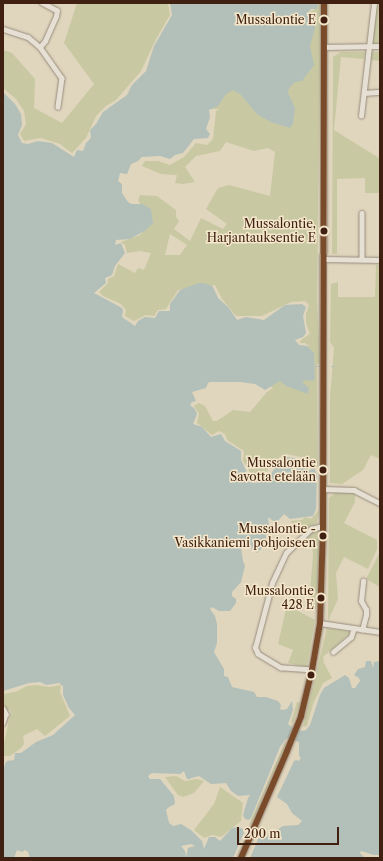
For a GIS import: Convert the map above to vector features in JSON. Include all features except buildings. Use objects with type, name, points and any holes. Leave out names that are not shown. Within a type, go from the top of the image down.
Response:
[{"type":"main road","points":[[241,858],[297,725],[312,670],[320,623],[323,526],[324,3]]},
{"type":"street","points":[[40,47],[51,28],[57,11],[42,3]]},
{"type":"street","points":[[361,116],[374,3]]},
{"type":"street","points":[[3,29],[28,37],[40,47],[62,78],[58,107]]},
{"type":"street","points":[[324,47],[380,46]]},
{"type":"street","points":[[364,93],[380,92]]},
{"type":"street","points":[[362,213],[362,260]]},
{"type":"street","points":[[324,259],[380,260]]},
{"type":"street","points":[[323,489],[354,490],[380,503]]},
{"type":"street","points":[[312,670],[281,668],[258,654],[255,648],[272,583],[286,553],[311,529],[323,526]]},
{"type":"street","points":[[362,581],[361,601],[366,610],[362,630]]},
{"type":"street","points":[[320,623],[380,632]]},
{"type":"street","points":[[333,652],[351,637],[354,628]]},
{"type":"street","points":[[3,708],[6,714],[3,723]]},
{"type":"green space","points":[[77,3],[168,3],[170,15],[156,39],[141,71],[116,100],[106,106],[96,116],[86,138],[72,153],[60,144],[41,138],[24,141],[20,134],[26,124],[24,111],[16,99],[3,88],[3,50],[12,53],[35,79],[34,108],[62,123],[94,84],[64,43]]},
{"type":"green space","points":[[315,3],[321,3],[317,300],[320,363],[317,364],[318,467],[311,466],[305,458],[287,454],[280,457],[258,480],[253,481],[249,478],[249,470],[243,461],[244,451],[227,440],[225,434],[219,431],[212,435],[197,423],[199,414],[194,406],[199,403],[205,406],[213,421],[217,421],[233,410],[250,412],[267,392],[273,388],[269,385],[311,367],[307,346],[310,347],[305,343],[300,343],[301,340],[310,334],[306,323],[306,314],[309,305],[305,301],[291,302],[262,316],[236,316],[222,299],[215,285],[201,289],[192,288],[178,290],[166,309],[158,310],[154,316],[146,315],[134,321],[125,316],[126,310],[121,304],[103,296],[99,292],[108,283],[108,279],[114,276],[118,264],[135,273],[138,268],[144,270],[151,253],[140,251],[127,253],[125,245],[121,242],[140,235],[145,227],[142,207],[138,200],[140,195],[157,196],[176,210],[176,217],[179,221],[174,229],[190,241],[201,218],[223,229],[227,224],[206,209],[218,188],[229,185],[270,196],[275,152],[268,148],[254,151],[226,142],[220,151],[196,156],[185,167],[195,182],[183,184],[175,183],[177,175],[161,174],[142,166],[145,161],[158,161],[170,165],[184,157],[196,143],[207,145],[213,139],[216,111],[220,109],[210,109],[304,12],[311,16],[309,14],[314,10]],"holes":[[[170,234],[187,245],[180,255],[165,255]]]},
{"type":"green space","points":[[377,3],[380,3],[380,43],[370,44]]},
{"type":"green space","points":[[341,52],[365,52],[364,59],[341,57],[334,130],[379,158],[380,157],[380,193],[365,193],[365,178],[337,179],[337,254],[332,254],[333,57]]},
{"type":"green space","points":[[370,52],[380,52],[380,61],[369,60]]},
{"type":"green space","points":[[376,265],[380,265],[380,459],[371,455],[363,470],[342,484],[330,483],[330,397],[334,348],[330,342],[331,284],[338,282],[338,297],[375,297]]},
{"type":"green space","points":[[336,492],[355,493],[355,502],[344,523],[377,540],[377,549],[368,569],[344,557],[336,573],[338,599],[328,621],[329,498]]},
{"type":"green space","points":[[319,510],[317,524],[310,526],[303,532],[290,521],[302,520],[305,517],[311,519]]},
{"type":"green space","points":[[318,530],[319,557],[316,609],[311,609],[309,605],[313,555],[312,541],[305,535]]},
{"type":"green space","points":[[380,554],[380,587],[366,579]]},
{"type":"green space","points":[[287,605],[315,620],[307,667],[288,663],[293,650],[278,644]]},
{"type":"green space","points":[[327,628],[351,632],[323,657],[324,663],[332,678],[323,683],[313,704],[307,726],[303,727]]},
{"type":"green space","points":[[36,685],[50,687],[61,685],[60,692],[70,716],[45,736],[37,729],[23,736],[24,744],[21,748],[10,756],[3,756],[3,748],[11,711],[3,708],[3,694],[15,692],[27,686]]},
{"type":"green space","points":[[297,702],[300,703],[293,723],[291,722]]},
{"type":"green space","points":[[285,742],[287,742],[251,824],[249,825]]},
{"type":"green space","points":[[176,776],[185,781],[197,779],[204,781],[194,793],[183,797],[178,795],[165,777]]},
{"type":"green space","points":[[220,787],[243,803],[241,821],[221,837],[212,835],[204,838],[194,830],[214,804]]},
{"type":"shaded area","points":[[170,3],[318,3],[317,9],[311,9],[307,14],[315,17],[317,20],[310,46],[314,65],[302,81],[295,82],[289,88],[288,93],[295,108],[293,124],[290,128],[271,122],[258,115],[240,94],[233,90],[226,94],[218,106],[209,110],[210,117],[206,129],[210,134],[208,138],[194,139],[183,153],[175,155],[170,159],[160,156],[142,157],[138,161],[131,164],[127,174],[120,173],[118,181],[122,184],[122,193],[131,204],[142,204],[151,209],[153,223],[146,230],[130,239],[116,240],[115,245],[121,243],[125,253],[115,266],[112,275],[105,278],[106,283],[94,293],[122,308],[122,317],[135,326],[138,321],[145,317],[155,318],[159,311],[170,311],[170,304],[180,290],[199,283],[208,284],[213,287],[218,298],[229,308],[237,320],[246,317],[264,320],[285,305],[302,304],[306,307],[303,316],[306,333],[303,337],[295,340],[299,345],[307,346],[314,353],[315,379],[313,381],[305,380],[302,382],[309,388],[308,394],[286,386],[280,381],[265,390],[255,384],[241,382],[210,382],[206,388],[192,392],[196,401],[192,402],[190,405],[195,409],[197,414],[193,424],[202,427],[211,437],[221,434],[225,441],[241,451],[241,460],[246,470],[246,478],[248,482],[257,483],[265,476],[270,475],[280,461],[286,457],[304,460],[307,464],[308,471],[314,468],[317,475],[316,509],[313,516],[290,519],[284,514],[276,523],[268,517],[269,527],[266,533],[266,539],[262,544],[262,548],[257,553],[240,542],[245,566],[241,582],[232,592],[232,596],[236,599],[236,603],[230,611],[219,611],[212,607],[210,609],[215,616],[217,624],[217,643],[214,652],[224,669],[224,676],[228,677],[232,687],[254,692],[257,697],[266,697],[278,701],[281,705],[280,709],[282,710],[287,709],[292,701],[293,710],[288,724],[293,728],[302,731],[306,730],[310,725],[320,695],[324,688],[345,675],[349,678],[352,688],[355,688],[360,681],[359,678],[354,675],[358,669],[365,667],[366,661],[371,661],[373,668],[374,662],[380,661],[380,855],[374,855],[361,851],[360,853],[365,858],[250,858],[259,837],[265,838],[283,826],[298,825],[302,821],[292,813],[287,804],[277,797],[294,761],[299,761],[301,758],[299,756],[299,742],[287,738],[280,747],[249,820],[245,819],[243,815],[250,795],[238,796],[231,791],[226,783],[211,784],[199,776],[187,779],[184,771],[180,774],[152,773],[148,776],[150,779],[160,779],[174,796],[175,804],[166,810],[169,823],[173,826],[181,824],[191,830],[202,841],[204,849],[209,837],[215,837],[220,841],[232,828],[238,827],[245,830],[233,858],[30,858],[28,852],[25,850],[22,852],[17,850],[14,858],[3,858],[3,771],[5,764],[7,761],[14,760],[15,753],[21,753],[36,742],[53,735],[75,715],[69,708],[63,695],[63,686],[59,683],[46,685],[40,682],[29,683],[3,691],[3,92],[15,104],[21,114],[22,125],[18,135],[22,143],[28,144],[38,141],[52,143],[74,157],[77,150],[83,151],[86,143],[91,138],[90,130],[96,124],[103,112],[127,95],[132,85],[146,71],[154,46],[172,15]],"holes":[[[191,844],[195,846],[188,848],[186,857],[185,851],[181,846]]]},
{"type":"waterway","points":[[315,366],[320,366]]},
{"type":"transit line","points":[[241,858],[301,716],[312,670],[320,623],[323,526],[324,3]]},
{"type":"place","name":"Mussalontie E","points":[[324,20]]},
{"type":"place","name":"Mussalontie, Harjantauksentie E","points":[[324,231]]},
{"type":"place","name":"Mussalontie Savotta etelään","points":[[323,470]]},
{"type":"place","name":"Mussalontie - Vasikkaniemi pohjoiseen","points":[[323,536]]},
{"type":"place","name":"Mussalontie 428 E","points":[[321,598]]}]
